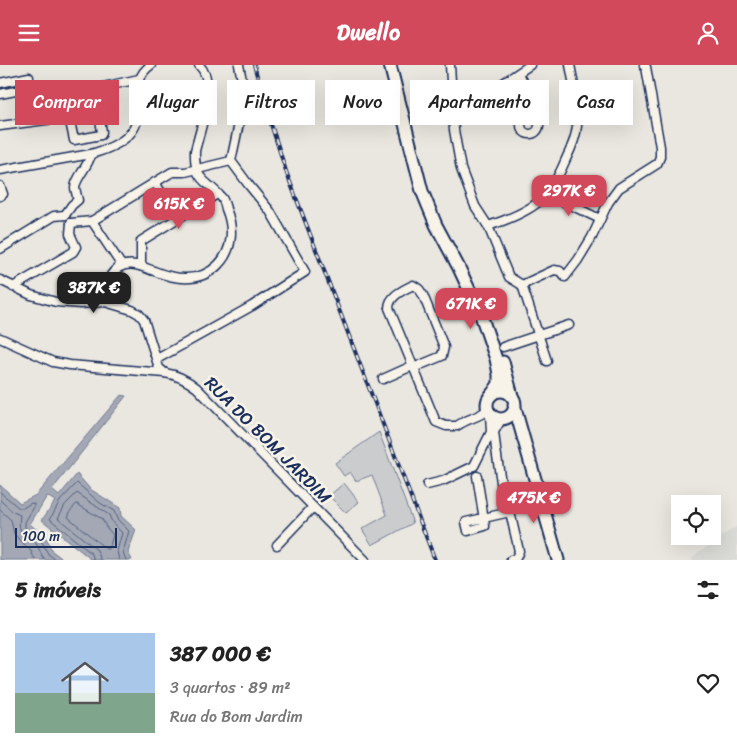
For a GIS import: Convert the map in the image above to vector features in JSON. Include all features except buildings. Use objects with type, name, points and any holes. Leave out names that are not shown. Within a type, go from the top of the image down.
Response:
[{"type":"main road","points":[[390,65],[422,191],[436,225],[481,315],[496,359],[499,384],[490,408],[493,416],[515,423],[536,481]]},
{"type":"main road","points":[[459,268],[470,283],[496,339],[558,560]]},
{"type":"main road","points":[[490,408],[498,391],[503,391],[513,401],[512,413],[502,419]]},
{"type":"street","points":[[0,126],[69,117],[74,140],[101,135],[96,95],[98,88],[139,79],[151,65]]},
{"type":"street","points":[[93,303],[104,290],[112,273],[122,266],[141,266],[167,276],[190,279],[204,275],[216,267],[224,258],[232,235],[231,223],[223,199],[200,177],[196,169],[195,151],[208,91],[207,78],[199,65]]},
{"type":"street","points":[[158,359],[252,306],[305,271],[270,211],[231,161],[245,95],[239,65]]},
{"type":"street","points":[[450,65],[451,80]]},
{"type":"street","points":[[509,80],[530,65]]},
{"type":"street","points":[[488,226],[507,220],[544,197],[562,168],[572,146],[577,128],[577,112],[570,65]]},
{"type":"street","points":[[522,285],[554,270],[560,271],[564,277],[587,245],[608,203],[619,188],[653,167],[660,157],[660,147],[646,66]]},
{"type":"street","points":[[518,74],[522,80]]},
{"type":"street","points":[[0,83],[29,77]]},
{"type":"street","points":[[0,170],[91,154],[115,146],[133,132],[138,121],[139,79]]},
{"type":"street","points":[[0,94],[15,91]]},
{"type":"street","points":[[454,125],[461,169],[476,207],[488,226],[509,277],[522,285],[547,361]]},
{"type":"street","points":[[0,249],[54,216],[65,215],[72,205],[78,201],[75,187],[77,180],[90,162],[91,154]]},
{"type":"street","points":[[71,223],[92,221],[172,172],[185,172],[231,161]]},
{"type":"street","points":[[155,182],[176,219]]},
{"type":"street","points":[[0,186],[3,194],[0,196]]},
{"type":"street","points":[[141,266],[141,241],[217,194]]},
{"type":"street","points":[[544,197],[560,200],[600,219]]},
{"type":"street","points":[[13,287],[73,251],[76,247],[70,234],[71,223],[65,215]]},
{"type":"street","points":[[92,221],[122,266]]},
{"type":"street","points":[[0,280],[31,295],[56,302],[80,304],[105,302],[132,310],[144,320],[158,359],[159,368],[165,373]]},
{"type":"street","points":[[383,379],[413,367],[442,356],[444,347],[424,295],[414,285],[392,297],[389,301],[389,308],[413,367],[436,422],[446,426],[457,426],[475,420],[490,408]]},
{"type":"street","points":[[104,290],[105,302]]},
{"type":"street","points":[[503,347],[569,325]]},
{"type":"street","name":"RUA DO BOM JARDIM","points":[[0,338],[54,362],[165,373],[188,381],[365,560]]},
{"type":"street","points":[[457,426],[463,421],[479,416],[490,408]]},
{"type":"street","points":[[428,485],[443,481],[474,466],[491,432],[490,408]]},
{"type":"street","points":[[486,443],[502,419]]},
{"type":"street","points":[[494,432],[503,496],[510,512],[519,551],[516,559],[512,560]]},
{"type":"street","points":[[486,443],[496,449]]},
{"type":"street","points":[[476,476],[484,517],[510,512]]},
{"type":"street","points":[[277,545],[313,507]]},
{"type":"shaded area","points":[[379,432],[413,523],[372,545],[362,529],[387,515],[372,475],[356,481],[350,472],[344,476],[335,463]]},
{"type":"shaded area","points":[[344,483],[359,502],[346,513],[329,496]]},
{"type":"shaded area","points":[[737,526],[737,560],[691,560],[709,545],[721,545],[721,537]]},
{"type":"water","points":[[121,395],[126,396],[52,490],[59,496],[77,474],[90,489],[120,508],[121,516],[136,530],[128,552],[132,560],[92,560],[42,520],[55,501],[47,496],[30,524],[47,539],[52,551],[64,560],[0,560],[0,485],[20,503],[36,495]]},
{"type":"railway","points":[[254,65],[287,174],[435,560]]}]
